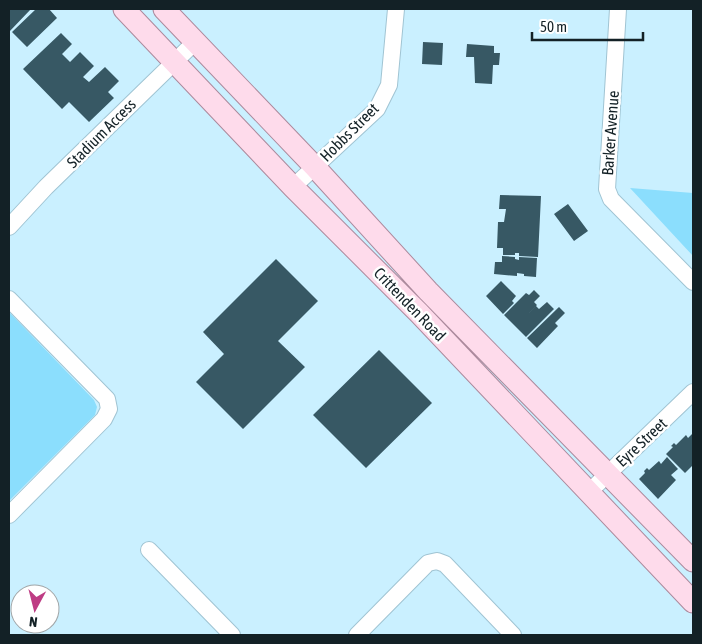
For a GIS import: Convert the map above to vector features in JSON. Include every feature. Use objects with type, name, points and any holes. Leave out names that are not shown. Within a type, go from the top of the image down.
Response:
[{"type":"main road","name":"Crittenden Road","points":[[124,9],[293,187],[419,313],[693,602]]},
{"type":"main road","name":"Crittenden Road","points":[[164,9],[314,166],[428,291],[693,560]]},
{"type":"street","name":"Hobbs Street","points":[[293,187],[377,109],[389,85],[396,9]]},
{"type":"street","name":"Barker Avenue","points":[[618,9],[607,189],[611,199],[693,282]]},
{"type":"street","name":"Stadium Access","points":[[9,227],[46,187],[196,42]]},
{"type":"street","points":[[9,299],[107,399],[109,409],[104,419],[9,515]]},
{"type":"street","name":"Eyre Street","points":[[588,493],[693,392]]},
{"type":"street","points":[[149,550],[232,635]]},
{"type":"street","points":[[357,635],[428,563],[437,561],[446,564],[513,635]]},
{"type":"shaded area","points":[[630,188],[693,193],[693,256]]},
{"type":"shaded area","points":[[9,312],[94,400],[97,407],[95,415],[9,501]]},
{"type":"building","points":[[9,9],[31,9],[9,32]]},
{"type":"building","points":[[36,9],[49,9],[57,18],[27,47],[12,32]]},
{"type":"building","points":[[61,33],[72,44],[62,54],[70,62],[80,52],[94,66],[83,77],[89,82],[105,67],[119,81],[108,92],[114,98],[89,122],[69,102],[62,109],[23,69]]},
{"type":"building","points":[[423,42],[443,43],[442,65],[422,64]]},
{"type":"building","points":[[467,44],[494,46],[494,53],[500,53],[499,65],[493,65],[492,84],[475,83],[474,57],[466,57]]},
{"type":"building","points":[[500,195],[541,196],[538,257],[519,256],[519,253],[503,255],[503,248],[497,248],[498,222],[504,222],[506,209],[499,209]]},
{"type":"building","points":[[568,204],[588,231],[574,241],[554,214]]},
{"type":"building","points":[[502,256],[515,257],[515,259],[519,260],[519,257],[537,258],[536,277],[517,273],[517,276],[494,274],[495,262],[502,262]]},
{"type":"building","points":[[276,259],[318,301],[278,341],[305,367],[243,429],[196,382],[224,354],[203,332]]},
{"type":"building","points":[[501,281],[516,296],[512,301],[514,303],[503,314],[486,296]]},
{"type":"building","points":[[534,290],[540,296],[534,302],[539,309],[547,302],[554,309],[526,337],[504,315],[526,293],[529,295]]},
{"type":"building","points":[[559,307],[565,313],[555,323],[558,326],[537,348],[527,338]]},
{"type":"building","points":[[379,350],[432,403],[366,468],[313,415]]},
{"type":"building","points":[[693,433],[693,465],[685,473],[666,454],[673,447],[671,446],[674,443],[676,445],[686,435],[688,438]]},
{"type":"building","points":[[667,457],[678,469],[671,475],[676,480],[658,499],[639,479],[647,468],[649,470],[659,461],[661,464]]}]
